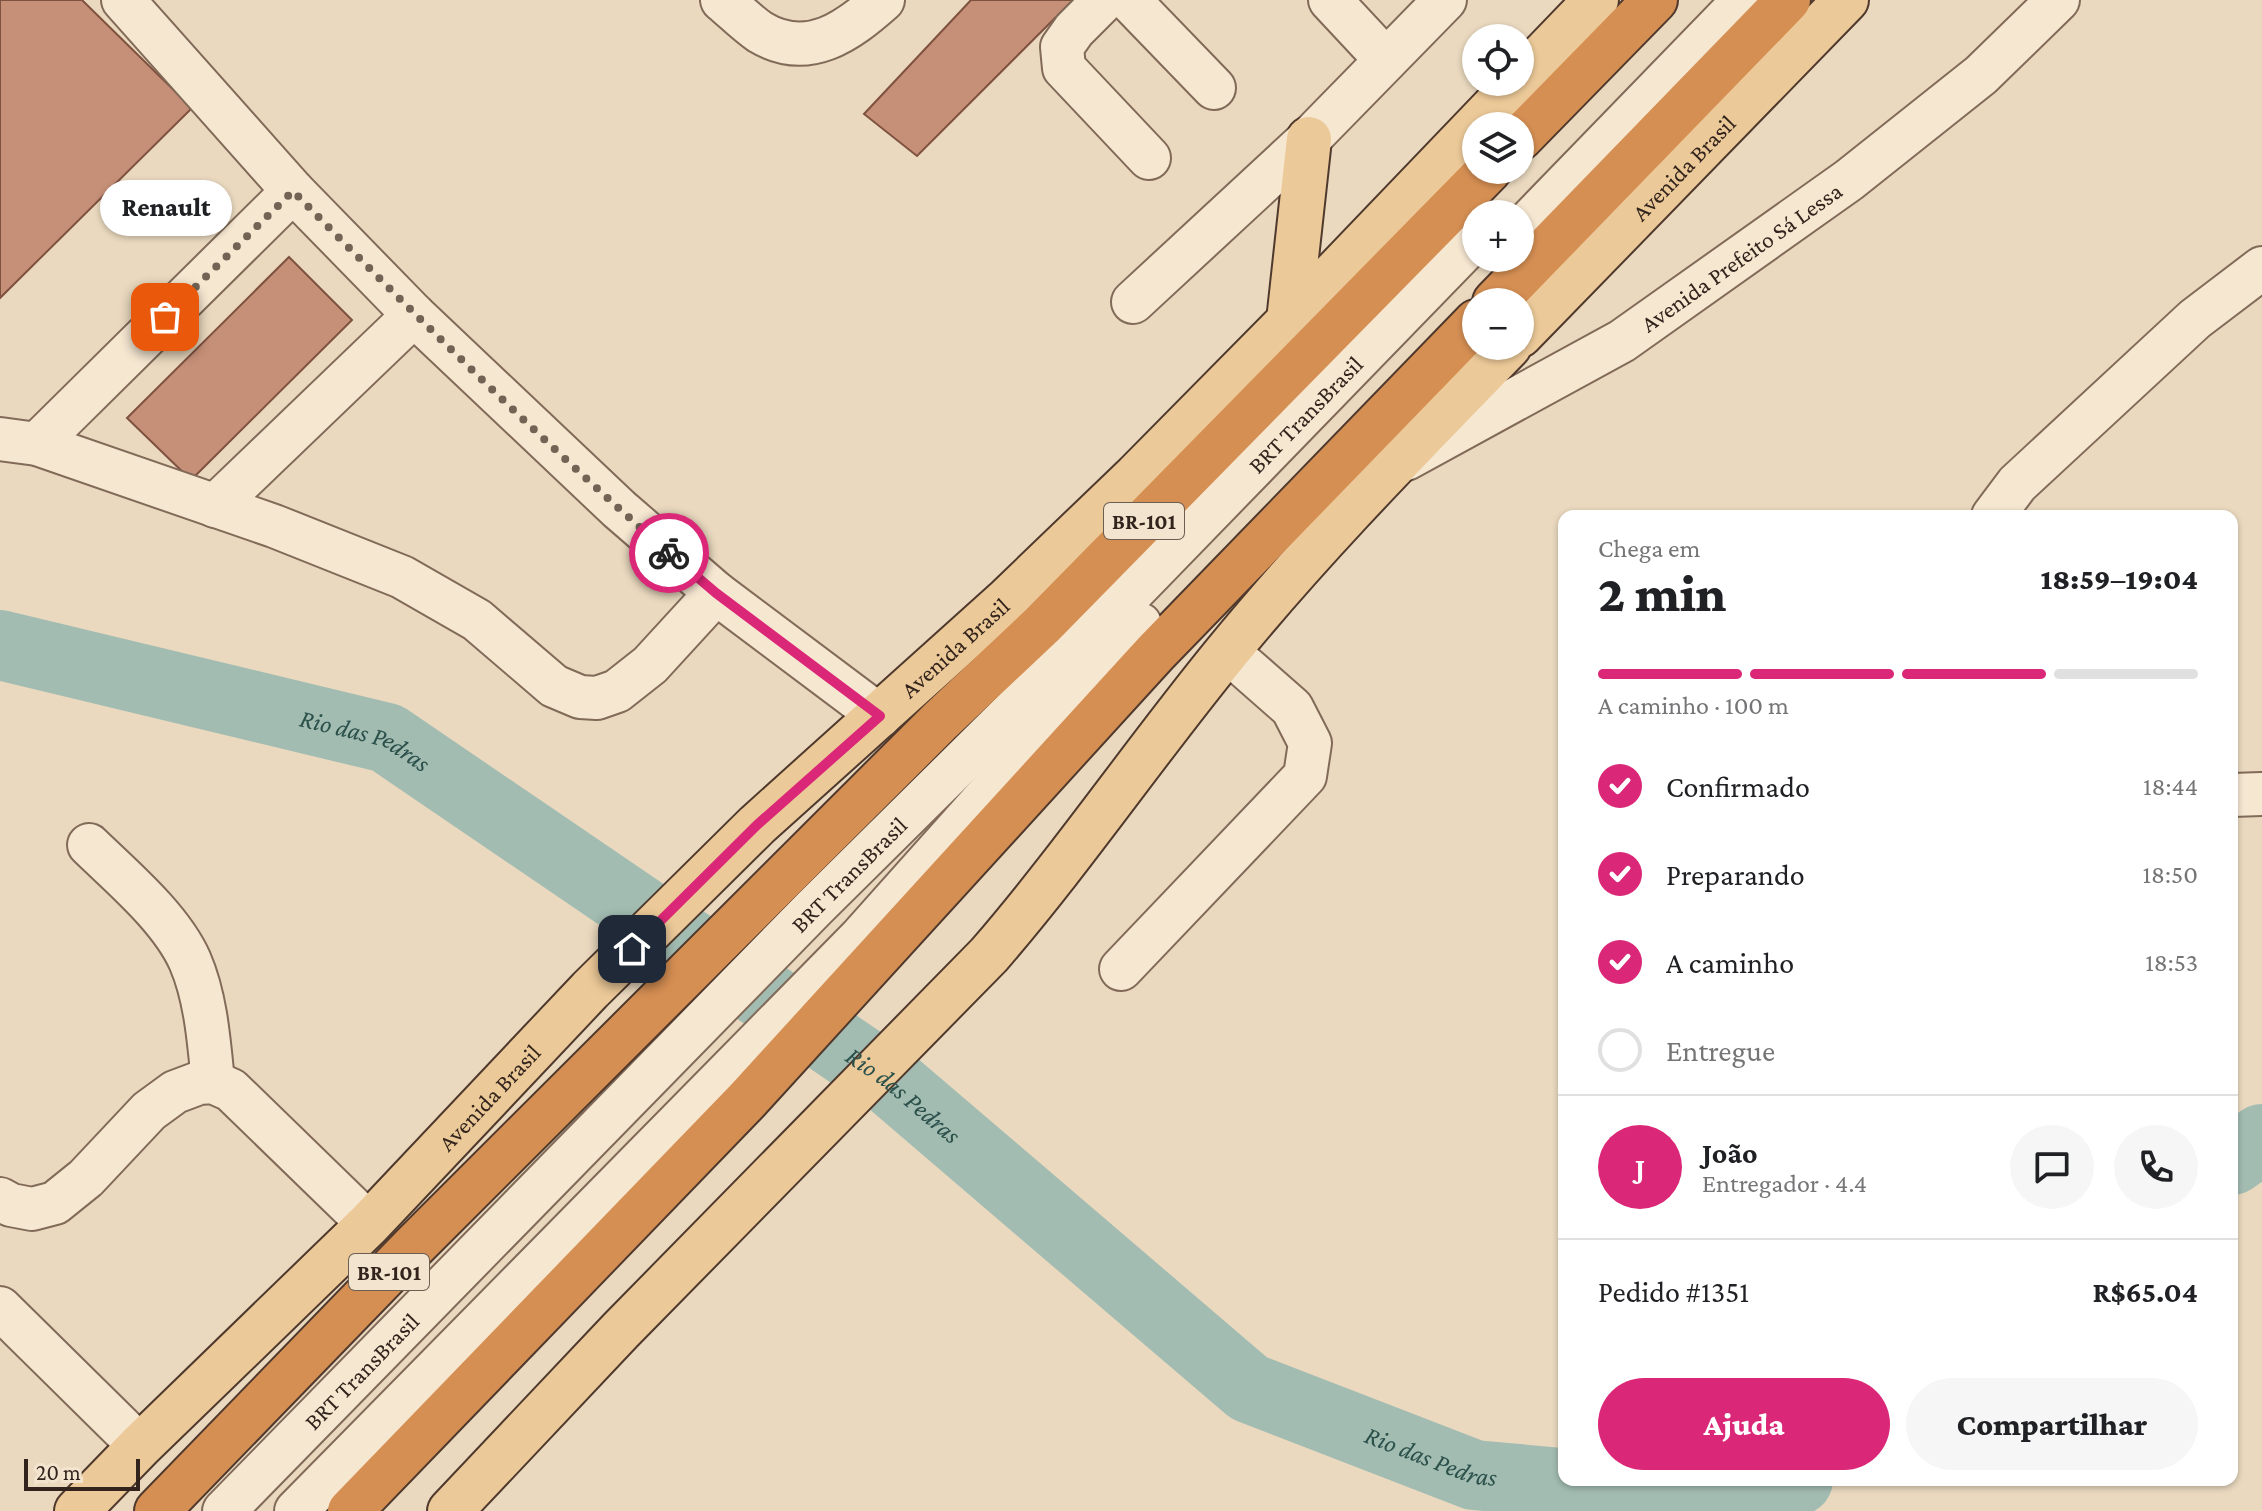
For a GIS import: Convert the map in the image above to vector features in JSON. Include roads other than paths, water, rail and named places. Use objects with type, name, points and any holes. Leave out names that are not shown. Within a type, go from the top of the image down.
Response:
[{"type":"highway","points":[[1534,124],[1655,0]]},
{"type":"highway","name":"Avenida Brasil","points":[[1509,288],[1788,0]]},
{"type":"highway","name":"Avenida Brasil","points":[[157,1511],[624,1035],[940,721],[1042,625],[1475,184]]},
{"type":"highway","points":[[350,1511],[870,946],[1462,336]]},
{"type":"main road","name":"Avenida Brasil","points":[[1534,65],[1596,0]]},
{"type":"main road","name":"Avenida Brasil","points":[[1534,321],[1846,0]]},
{"type":"main road","name":"Avenida Brasil","points":[[77,1511],[369,1224],[590,990],[757,825],[1039,569],[1289,321],[1505,96]]},
{"type":"main road","points":[[1289,321],[1309,139]]},
{"type":"main road","points":[[450,1511],[620,1331],[942,1005],[1038,898],[1152,744],[1227,651],[1331,532],[1495,360]]},
{"type":"street","points":[[123,0],[293,191],[414,315],[619,509],[716,593],[880,716]]},
{"type":"street","points":[[722,0],[762,33],[790,42],[817,43],[851,28],[883,0]]},
{"type":"street","points":[[1104,0],[1062,47],[1064,68],[1149,158]]},
{"type":"street","points":[[1129,0],[1214,88]]},
{"type":"street","points":[[1330,0],[1386,60]]},
{"type":"street","points":[[1133,302],[1309,139],[1445,0]]},
{"type":"street","points":[[1513,200],[1707,0]]},
{"type":"street","points":[[1534,217],[1744,0]]},
{"type":"street","name":"Avenida Prefeito Sá Lessa","points":[[1391,467],[1622,341],[1849,180],[1981,75],[2058,0]]},
{"type":"street","points":[[293,191],[19,442],[274,526],[402,577],[477,620],[554,686],[580,697],[597,698],[617,691],[650,665],[716,593]]},
{"type":"street","name":"BRT TransBrasil","points":[[224,1511],[814,908],[1109,616],[1462,252]]},
{"type":"street","points":[[1998,510],[2017,484],[2183,329],[2262,268]]},
{"type":"street","name":"BRT TransBrasil","points":[[870,946],[1109,656],[1480,272]]},
{"type":"street","points":[[215,506],[414,315]]},
{"type":"street","points":[[1121,969],[1305,776],[1310,743],[1292,708],[1227,651]]},
{"type":"street","points":[[2238,795],[2262,794]]},
{"type":"street","points":[[89,845],[131,885],[167,926],[190,960],[203,1006],[213,1082]]},
{"type":"street","points":[[0,1199],[11,1205],[32,1209],[55,1203],[86,1178],[149,1111],[175,1092],[199,1083],[213,1082],[231,1090],[369,1224]]},
{"type":"street","points":[[296,1511],[737,1088]]},
{"type":"street","points":[[0,1308],[140,1446]]},
{"type":"waterway","name":"Rio das Pedras","points":[[0,645],[387,738],[889,1080],[1249,1388],[1474,1475],[1558,1483]]},
{"type":"waterway","name":"Rio das Pedras","points":[[2238,1156],[2262,1139]]},
{"type":"waterway","name":"Rio das Pedras","points":[[1595,1486],[1759,1501],[1787,1486]]},
{"type":"place","name":"Renault","points":[[165,317]]}]
